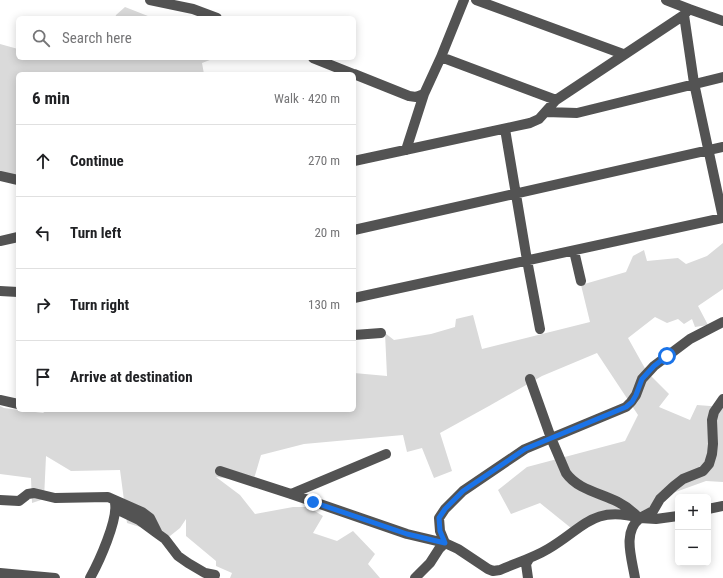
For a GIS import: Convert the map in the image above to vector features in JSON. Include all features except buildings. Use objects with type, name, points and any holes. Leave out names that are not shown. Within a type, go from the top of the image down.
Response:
[{"type":"street","points":[[150,0],[193,9],[211,16]]},
{"type":"street","points":[[406,150],[424,94],[441,58],[464,0]]},
{"type":"street","points":[[476,0],[623,54]]},
{"type":"street","points":[[666,0],[686,12],[723,21]]},
{"type":"street","points":[[356,161],[530,123],[539,119],[556,100],[686,12]]},
{"type":"street","points":[[356,298],[723,218],[720,182],[708,150],[694,83],[686,12]]},
{"type":"street","points":[[441,58],[556,100]]},
{"type":"street","points":[[318,60],[349,72]]},
{"type":"street","points":[[356,75],[409,96],[416,97],[424,94]]},
{"type":"street","points":[[546,112],[577,113],[723,77]]},
{"type":"street","points":[[505,128],[526,260],[540,329]]},
{"type":"street","points":[[356,230],[723,147]]},
{"type":"street","points":[[0,176],[16,180]]},
{"type":"street","points":[[0,241],[16,237]]},
{"type":"street","points":[[574,251],[581,281]]},
{"type":"street","points":[[0,291],[16,292]]},
{"type":"street","points":[[445,543],[440,531],[439,518],[449,504],[463,491],[525,449],[626,407],[632,402],[636,395],[642,379],[654,366],[690,339],[723,322]]},
{"type":"street","points":[[356,335],[381,333]]},
{"type":"street","points":[[530,379],[551,438],[569,478],[584,488],[623,504],[640,518]]},
{"type":"street","points":[[636,578],[629,538],[632,526],[640,518],[653,511],[660,499],[674,486],[683,479],[703,470],[709,464],[713,444],[712,420],[714,412],[723,399]]},
{"type":"street","points":[[0,400],[16,404]]},
{"type":"street","points":[[291,494],[386,454]]},
{"type":"street","points":[[220,471],[407,534],[445,543],[458,549],[482,566],[493,571],[500,570],[529,559],[549,548],[598,516],[627,515],[656,519],[675,516]]},
{"type":"street","points":[[0,500],[19,501],[28,494],[34,493],[55,498],[108,497],[142,512],[150,518],[158,534]]},
{"type":"street","points":[[90,578],[106,541],[116,509],[114,501],[108,497]]},
{"type":"street","points":[[711,508],[723,506]]},
{"type":"street","points":[[116,509],[139,520],[165,539],[178,556],[205,573],[215,574],[214,578]]},
{"type":"street","points":[[415,578],[430,563],[445,543]]},
{"type":"street","points":[[528,578],[526,564],[529,559]]},
{"type":"street","points":[[0,573],[55,578]]},
{"type":"shaded area","points":[[125,7],[148,16],[116,16]]},
{"type":"shaded area","points":[[0,44],[16,48],[16,60],[210,60],[202,63],[204,72],[16,72],[16,176],[0,172]]},
{"type":"shaded area","points":[[723,243],[723,289],[698,306],[708,325],[695,327],[692,319],[684,324],[678,319],[667,323],[655,317],[628,338],[647,372],[669,394],[659,407],[690,420],[697,405],[723,407],[723,482],[706,481],[656,499],[640,518],[626,508],[603,511],[571,528],[540,503],[511,514],[498,490],[527,467],[625,441],[638,415],[597,353],[542,376],[440,433],[452,471],[434,478],[422,448],[407,452],[403,435],[304,444],[261,455],[253,482],[216,477],[240,495],[255,514],[293,507],[308,507],[323,516],[313,533],[337,541],[353,531],[375,554],[368,564],[380,578],[230,578],[232,573],[216,566],[216,561],[186,536],[186,519],[180,528],[170,536],[127,523],[120,470],[71,471],[46,456],[44,499],[32,503],[31,478],[0,474],[0,406],[16,410],[16,412],[43,413],[356,412],[356,373],[387,376],[385,333],[394,340],[431,334],[455,327],[456,319],[473,315],[482,349],[590,322],[581,285],[626,272],[633,256],[644,250],[647,261],[678,258],[686,264],[707,256]]},
{"type":"route","points":[[313,502],[407,534],[445,543],[440,531],[439,518],[449,504],[463,491],[525,449],[626,407],[632,402],[640,387],[642,379],[647,372],[667,356]]}]
